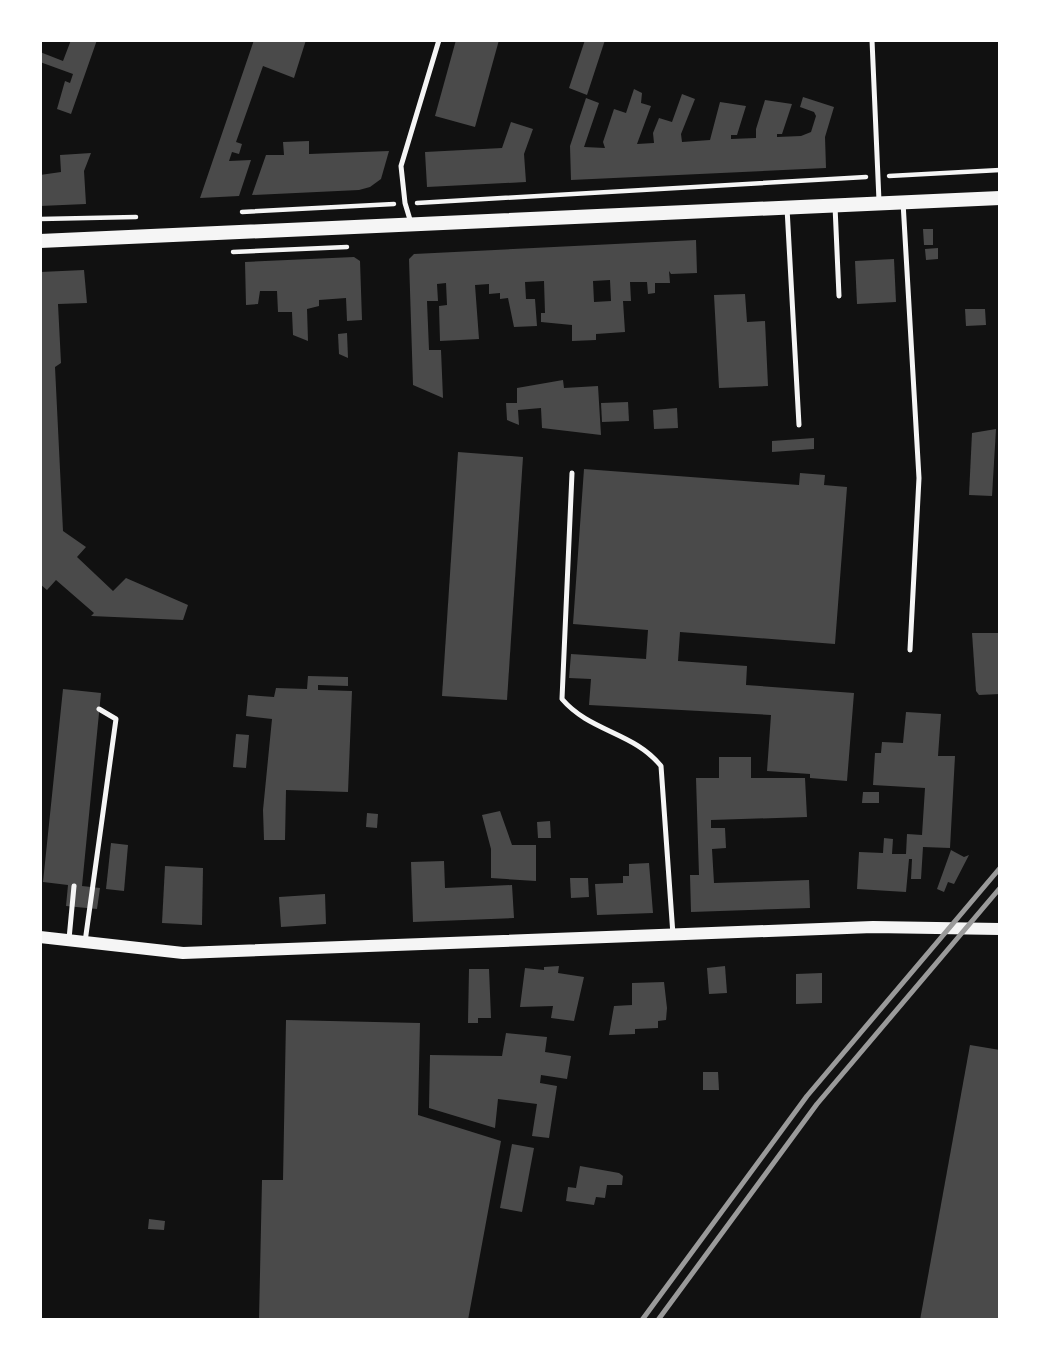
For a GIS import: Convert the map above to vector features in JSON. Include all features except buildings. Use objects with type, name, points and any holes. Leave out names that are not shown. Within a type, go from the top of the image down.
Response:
[{"type":"main road","points":[[40,241],[1000,198]]},
{"type":"street","points":[[40,937],[183,953],[873,927],[1000,929]]},
{"type":"lane","points":[[412,225],[405,203],[401,166],[439,40]]},
{"type":"lane","points":[[872,40],[879,204]]},
{"type":"lane","points":[[903,202],[919,478],[910,650]]},
{"type":"lane","points":[[835,206],[839,296]]},
{"type":"lane","points":[[787,208],[799,425]]},
{"type":"lane","points":[[572,473],[562,699],[574,713],[648,750],[661,766],[673,935]]},
{"type":"lane","points":[[85,942],[116,719],[99,709]]},
{"type":"lane","points":[[69,940],[74,886]]},
{"type":"path","points":[[229,212],[1000,170]]},
{"type":"path","points":[[40,219],[148,216]]},
{"type":"railway","points":[[642,1320],[807,1096],[1000,868]]},
{"type":"railway","points":[[658,1320],[817,1104],[1000,888]]}]
